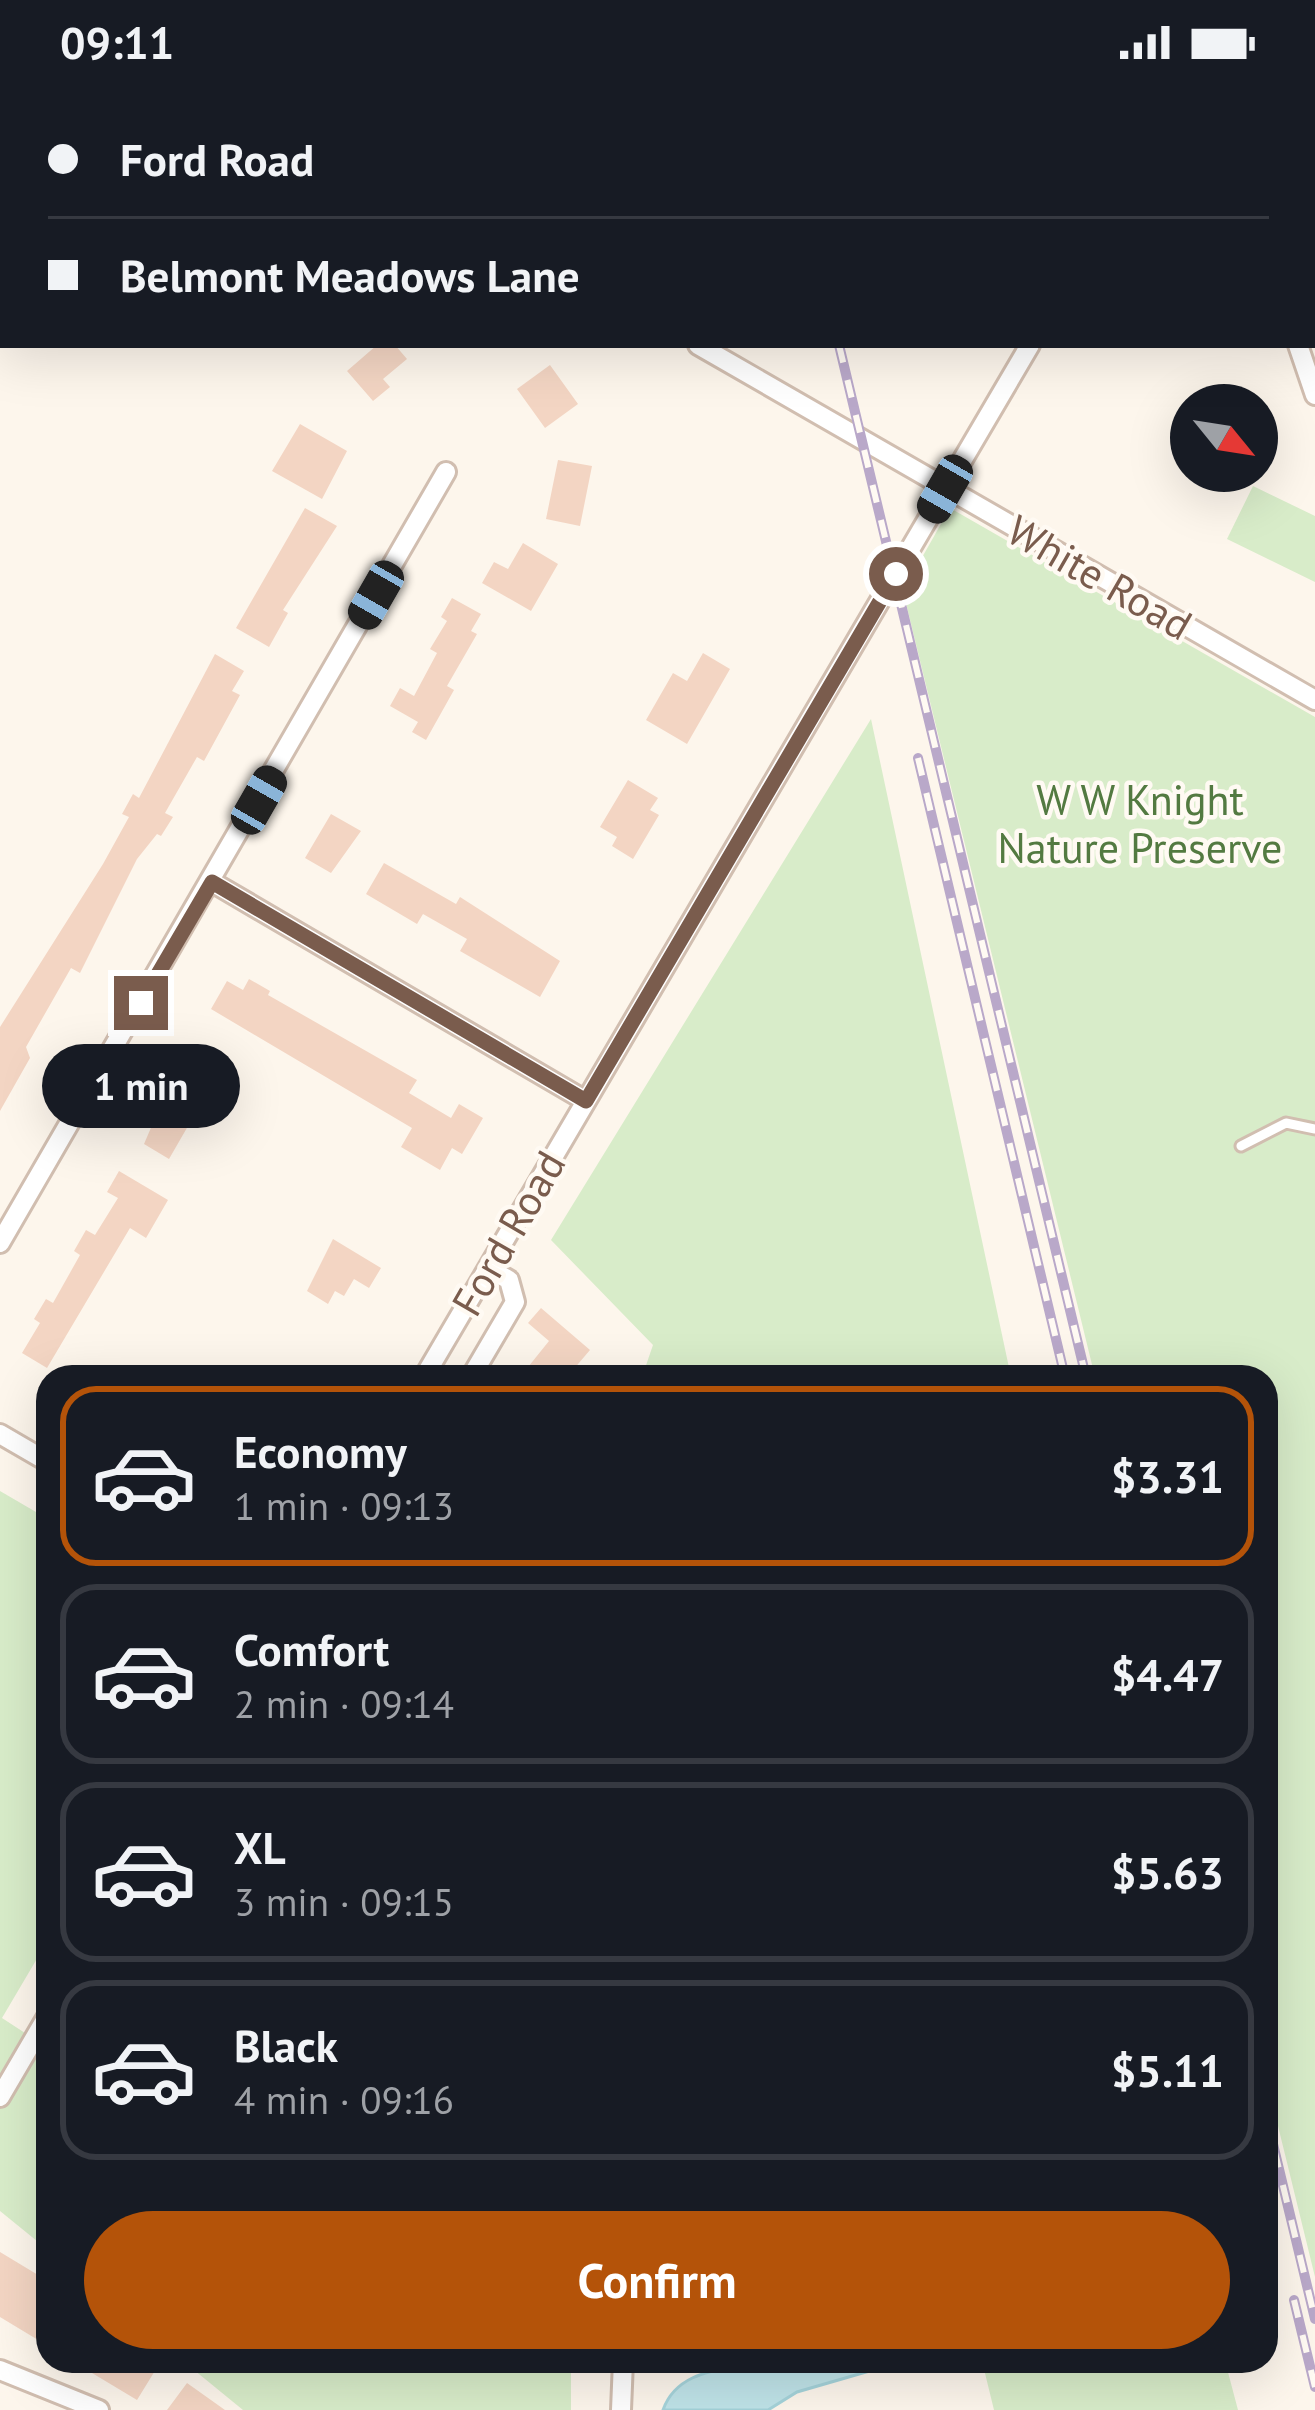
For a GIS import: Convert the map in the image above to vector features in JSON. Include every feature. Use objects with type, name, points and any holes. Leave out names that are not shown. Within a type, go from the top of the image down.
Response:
[{"type":"street","name":"White Road","points":[[703,348],[1315,700]]},
{"type":"street","name":"Ford Road","points":[[431,1365],[1028,348]]},
{"type":"street","points":[[1299,348],[1315,395]]},
{"type":"street","points":[[0,1243],[446,472]]},
{"type":"street","points":[[212,882],[586,1101]]},
{"type":"street","points":[[478,1365],[515,1302],[509,1280],[488,1268]]},
{"type":"street","points":[[0,1434],[36,1455]]},
{"type":"street","points":[[0,2097],[36,2051]]},
{"type":"street","points":[[0,2370],[100,2410]]},
{"type":"street","points":[[621,2410],[623,2373]]},
{"type":"lane","points":[[1241,1146],[1286,1123],[1315,1129]]},
{"type":"green space","points":[[1250,492],[1265,492],[1315,516],[1315,582],[1227,539]]},
{"type":"green space","name":"W W Knight Nature Preserve","points":[[950,508],[1315,717],[1315,2277],[1278,2126],[1278,1365],[1092,1365],[903,591]]},
{"type":"green space","points":[[871,719],[1008,1365],[646,1365],[653,1345],[551,1240]]},
{"type":"green space","points":[[0,1491],[36,1512],[36,1960],[2,2018],[36,2040],[36,2240],[0,2211]]},
{"type":"green space","points":[[198,2373],[571,2373],[571,2410],[243,2410]]},
{"type":"green space","points":[[985,2373],[1228,2373],[1238,2410],[994,2410]]},
{"type":"water","points":[[707,2373],[863,2373],[797,2392],[768,2410],[663,2410],[690,2379]]},
{"type":"building","points":[[374,348],[398,348],[407,359],[383,379],[390,387],[373,401],[347,371]]},
{"type":"building","points":[[550,365],[578,404],[545,428],[517,389]]},
{"type":"building","points":[[300,424],[347,451],[322,499],[272,471]]},
{"type":"building","points":[[558,460],[592,466],[580,526],[546,519]]},
{"type":"building","points":[[305,508],[337,526],[283,610],[288,613],[269,647],[236,628]]},
{"type":"building","points":[[523,543],[558,564],[531,611],[482,583],[494,562],[508,569]]},
{"type":"building","points":[[452,598],[481,614],[471,631],[477,634],[447,686],[454,690],[426,740],[412,732],[418,722],[390,706],[400,688],[414,696],[437,653],[430,649],[447,621],[441,617]]},
{"type":"building","points":[[703,653],[730,669],[687,744],[646,720],[673,673],[687,681]]},
{"type":"building","points":[[215,654],[244,671],[232,691],[240,695],[204,761],[197,757],[165,813],[173,817],[137,859],[80,973],[71,968],[26,1047],[30,1058],[0,1111],[0,1027],[103,864],[129,817],[122,814],[133,794],[139,798]]},
{"type":"building","points":[[628,780],[658,798],[650,810],[659,815],[633,859],[612,846],[617,837],[600,827]]},
{"type":"building","points":[[331,814],[361,831],[331,873],[305,858]]},
{"type":"building","points":[[384,863],[456,904],[460,897],[560,961],[540,997],[460,951],[467,939],[423,914],[417,924],[366,894]]},
{"type":"building","points":[[249,979],[270,991],[268,995],[417,1080],[409,1093],[451,1118],[459,1104],[483,1118],[462,1154],[452,1148],[440,1170],[401,1147],[412,1128],[211,1009],[227,981],[243,990]]},
{"type":"building","points":[[168,1088],[199,1107],[169,1159],[144,1144]]},
{"type":"building","points":[[119,1171],[168,1200],[146,1238],[130,1228],[49,1365],[42,1365],[22,1353],[40,1323],[34,1319],[46,1299],[53,1303],[80,1255],[74,1251],[86,1230],[95,1235],[118,1198],[107,1192]]},
{"type":"building","points":[[333,1239],[381,1268],[369,1288],[354,1279],[344,1296],[335,1291],[328,1304],[307,1291]]},
{"type":"building","points":[[541,1308],[590,1350],[577,1365],[530,1365],[549,1341],[528,1323]]},
{"type":"building","points":[[0,2252],[36,2274],[36,2339],[0,2317]]},
{"type":"building","points":[[92,2373],[154,2373],[137,2400]]},
{"type":"building","points":[[187,2383],[225,2410],[167,2410]]},
{"type":"railway","points":[[840,348],[1083,1365]]},
{"type":"railway","points":[[918,758],[1062,1365]]},
{"type":"railway","points":[[1278,2165],[1315,2319]]},
{"type":"railway","points":[[1294,2300],[1315,2387]]},
{"type":"route","points":[[141,1003],[212,882],[586,1101],[896,574]]}]
